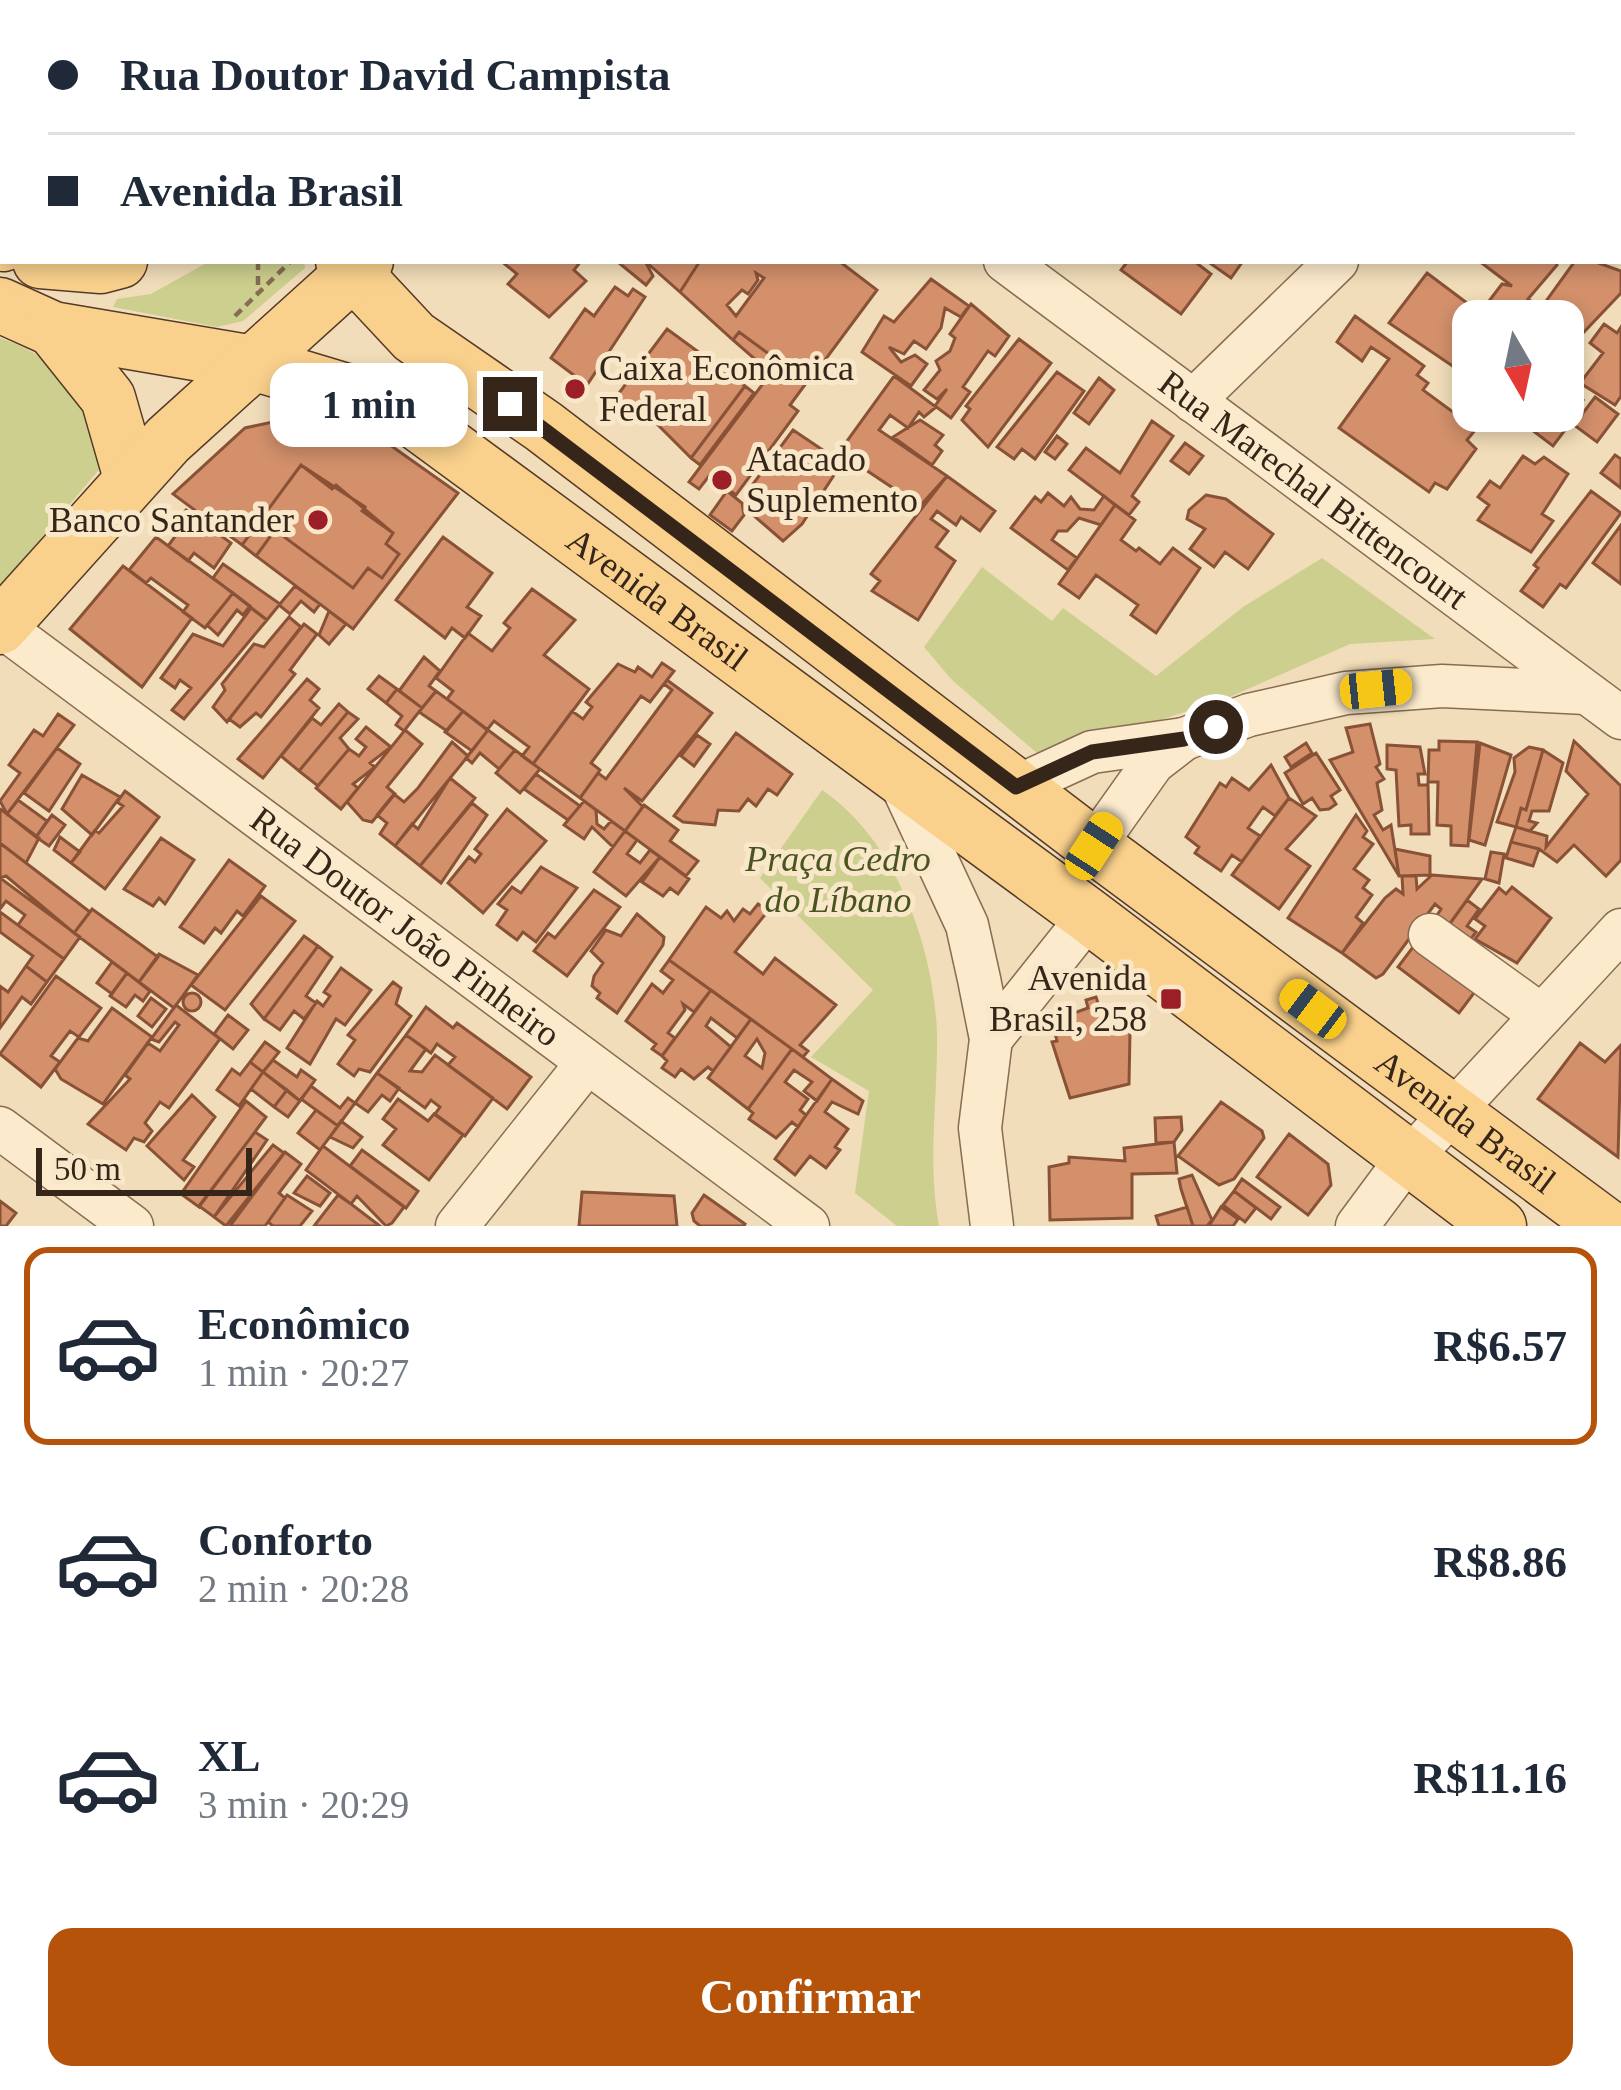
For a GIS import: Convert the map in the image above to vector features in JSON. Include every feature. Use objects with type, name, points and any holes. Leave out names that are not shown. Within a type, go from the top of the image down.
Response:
[{"type":"main road","points":[[77,264],[109,264]]},
{"type":"main road","points":[[0,626],[131,478],[240,343],[354,265]]},
{"type":"main road","name":"Avenida Brasil","points":[[354,265],[413,337],[543,426],[1094,846],[1606,1226]]},
{"type":"main road","points":[[0,305],[53,329],[108,398],[131,478]]},
{"type":"main road","name":"Avenida Brasil","points":[[53,329],[240,343],[393,405],[1089,916],[1499,1226]]},
{"type":"street","name":"Rua Marechal Bittencourt","points":[[1009,264],[1621,718]]},
{"type":"street","points":[[1193,401],[1333,264]]},
{"type":"street","name":"Rua Doutor João Pinheiro","points":[[0,626],[808,1226]]},
{"type":"street","points":[[1442,686],[1512,640]]},
{"type":"street","points":[[1016,787],[1092,752],[1184,739],[1249,715],[1346,693],[1442,686],[1586,693]]},
{"type":"street","points":[[1094,846],[1143,775],[1184,739]]},
{"type":"street","points":[[898,776],[967,925],[991,1040],[980,1128],[992,1226]]},
{"type":"street","points":[[991,1040],[1089,916]]},
{"type":"street","points":[[1358,1226],[1451,1111],[1621,930]]},
{"type":"street","points":[[1430,935],[1541,1015]]},
{"type":"street","points":[[457,1226],[587,1064]]},
{"type":"street","points":[[0,1128],[132,1226]]},
{"type":"path","points":[[240,343],[258,293],[258,264]]},
{"type":"path","points":[[258,293],[289,264]]},
{"type":"green space","points":[[205,264],[304,264],[243,321],[217,327],[113,307],[117,299],[151,294]]},
{"type":"green space","points":[[0,338],[42,358],[71,385],[90,421],[103,465],[0,587]]},
{"type":"green space","points":[[1322,558],[1435,639],[1350,644],[1232,696],[1044,759],[952,680],[924,647],[982,567],[1052,621],[1063,608],[1156,676],[1243,607]]},
{"type":"green space","name":"Praça Cedro do Líbano","points":[[822,790],[871,837],[890,866],[919,932],[937,1033],[933,1153],[939,1226],[897,1226],[855,1193],[869,1091],[811,1057],[873,990],[760,878]]},
{"type":"building","points":[[505,264],[579,264],[574,270],[586,281],[549,317],[508,284],[517,274]]},
{"type":"building","points":[[620,264],[647,264],[653,276],[646,285]]},
{"type":"building","points":[[648,264],[698,264],[680,292]]},
{"type":"building","points":[[698,264],[843,264],[877,290],[808,383],[739,332],[733,340],[680,292]],"holes":[[[756,273],[764,278],[736,316],[727,305],[742,290],[748,294],[758,280]]]},
{"type":"building","points":[[1126,264],[1198,264],[1211,274],[1181,314],[1121,270]]},
{"type":"building","points":[[1211,264],[1241,264],[1231,278]]},
{"type":"building","points":[[1483,264],[1557,265],[1529,300],[1490,300],[1502,284],[1512,286]]},
{"type":"building","points":[[1573,264],[1601,264],[1621,271],[1621,293],[1584,332],[1584,300],[1547,300]]},
{"type":"building","points":[[1427,273],[1463,300],[1452,300],[1452,366],[1389,323]]},
{"type":"building","points":[[931,279],[969,306],[961,317],[945,308],[941,328],[926,349],[914,341],[904,354],[889,347],[901,362],[915,355],[927,364],[911,386],[862,352],[884,316],[894,322]]},
{"type":"building","points":[[615,287],[628,296],[633,289],[645,297],[587,385],[551,358],[585,309],[594,316]]},
{"type":"building","points":[[971,304],[1009,336],[995,356],[988,351],[963,387],[970,392],[951,418],[935,406],[947,389],[937,399],[924,390],[940,370],[936,361],[950,351],[955,338],[950,334]]},
{"type":"building","points":[[1355,316],[1424,366],[1417,375],[1428,383],[1423,390],[1452,411],[1452,432],[1474,432],[1467,440],[1476,449],[1447,489],[1435,483],[1429,492],[1339,428],[1389,359],[1371,347],[1362,361],[1337,342]]},
{"type":"building","points":[[1604,324],[1617,333],[1621,327],[1621,396],[1615,405],[1584,386],[1584,378],[1603,353],[1590,343]]},
{"type":"building","points":[[667,329],[745,386],[691,458],[650,417],[647,422],[613,401]]},
{"type":"building","points":[[739,332],[807,382],[790,405],[798,411],[736,495],[709,476],[699,489],[689,482],[771,373],[733,340]]},
{"type":"building","points":[[1019,339],[1051,363],[988,447],[962,420],[970,409],[966,406]]},
{"type":"building","points":[[1057,372],[1084,391],[1035,459],[1022,449],[1014,459],[997,447]]},
{"type":"building","points":[[894,376],[936,407],[924,417],[919,412],[908,428],[890,415],[879,430],[947,476],[920,506],[839,452]]},
{"type":"building","points":[[1099,378],[1114,390],[1089,424],[1074,413]]},
{"type":"building","points":[[745,386],[754,393],[700,465],[691,458]]},
{"type":"building","points":[[1595,397],[1618,414],[1597,442],[1583,432],[1584,412]]},
{"type":"building","points":[[275,412],[373,433],[458,493],[353,629],[256,556],[275,530],[353,588],[368,568],[382,578],[399,554],[386,544],[393,533],[362,511],[365,507],[301,465],[242,545],[173,494],[245,428],[273,422]]},
{"type":"building","points":[[920,420],[943,435],[935,445],[942,451],[932,465],[893,437]]},
{"type":"building","points":[[1152,421],[1173,436],[1132,496],[1139,502],[1129,515],[1069,470],[1086,448],[1120,473]]},
{"type":"building","points":[[793,430],[842,463],[802,524],[783,541],[745,508],[758,488],[753,484]]},
{"type":"building","points":[[1535,432],[1564,432],[1553,446]]},
{"type":"building","points":[[1057,436],[1067,444],[1055,459],[1045,452]]},
{"type":"building","points":[[1185,443],[1203,456],[1189,474],[1171,461]]},
{"type":"building","points":[[1615,455],[1621,459],[1621,488],[1601,473]]},
{"type":"building","points":[[1523,456],[1535,464],[1544,457],[1568,474],[1542,514],[1553,521],[1531,552],[1478,520],[1489,505],[1478,497],[1490,481],[1500,488]]},
{"type":"building","name":"Banco Santander","points":[[301,465],[332,489],[336,485],[393,533],[386,544],[399,554],[382,578],[368,568],[353,588],[275,530],[256,556],[242,545]]},
{"type":"building","points":[[947,476],[995,511],[980,531],[961,517],[956,525],[937,511],[931,519],[948,531],[936,547],[955,561],[918,620],[872,591],[880,581],[871,574]]},
{"type":"building","points":[[727,491],[742,503],[744,515],[732,531],[710,515]]},
{"type":"building","points":[[1591,491],[1621,513],[1566,588],[1560,584],[1543,607],[1521,591],[1538,568],[1534,565]]},
{"type":"building","points":[[1048,493],[1064,506],[1071,497],[1080,509],[1094,510],[1104,496],[1115,505],[1101,525],[1079,518],[1067,531],[1058,531],[1052,540],[1077,558],[1068,570],[1011,528],[1035,497],[1041,502]]},
{"type":"building","points":[[1206,495],[1226,499],[1273,534],[1248,569],[1225,552],[1214,567],[1190,549],[1205,529],[1187,519],[1189,510]]},
{"type":"building","points":[[1115,505],[1135,520],[1121,540],[1160,564],[1173,548],[1200,568],[1156,633],[1131,615],[1138,605],[1096,575],[1079,598],[1059,584]]},
{"type":"building","points":[[186,510],[231,543],[214,568],[194,553],[188,561],[168,546],[182,527],[177,523]]},
{"type":"building","points":[[1621,525],[1621,584],[1593,563]]},
{"type":"building","points":[[156,537],[233,593],[205,628],[183,612],[188,605],[151,578],[146,583],[129,570]]},
{"type":"building","points":[[443,537],[492,573],[467,607],[481,616],[465,638],[452,628],[445,638],[396,600]]},
{"type":"building","points":[[223,564],[280,604],[267,620],[213,578]]},
{"type":"building","points":[[123,566],[192,618],[142,687],[70,629]]},
{"type":"building","points":[[295,586],[320,604],[314,612],[301,601],[290,614],[279,605]]},
{"type":"building","points":[[532,589],[575,620],[544,655],[589,689],[533,764],[522,756],[529,747],[494,721],[487,730],[447,699],[453,691],[436,678],[468,633],[492,651],[510,628],[504,623]]},
{"type":"building","points":[[233,593],[250,606],[243,615],[237,610],[218,635],[207,625]]},
{"type":"building","points":[[251,608],[267,620],[184,719],[172,710],[191,688],[180,680],[175,688],[161,678],[193,634],[223,646]]},
{"type":"building","points":[[329,611],[346,624],[329,644],[319,635]]},
{"type":"building","points":[[289,617],[301,627],[227,722],[213,707],[225,690],[222,684],[254,644],[264,647]]},
{"type":"building","points":[[304,624],[317,634],[290,670],[295,674],[261,717],[256,713],[240,727],[229,719]]},
{"type":"building","points":[[424,657],[440,671],[429,686],[436,691],[422,708],[399,691]]},
{"type":"building","points":[[662,663],[674,671],[650,702],[641,696],[591,763],[600,770],[580,798],[533,764],[572,711],[583,719],[592,707],[586,702],[618,664],[635,672],[638,667],[652,677]]},
{"type":"building","points":[[379,676],[397,689],[386,703],[368,689]]},
{"type":"building","points":[[307,679],[319,689],[310,700],[319,708],[263,778],[238,759]]},
{"type":"building","points":[[667,680],[712,713],[642,801],[624,788],[643,807],[625,831],[580,798],[598,773],[606,779],[672,690],[664,684]]},
{"type":"building","points":[[397,689],[422,708],[404,731],[396,725],[402,716],[386,703]]},
{"type":"building","points":[[436,691],[463,711],[447,731],[419,712]]},
{"type":"building","points":[[339,704],[348,712],[299,771],[281,756],[312,718],[321,725]]},
{"type":"building","points":[[463,711],[488,730],[472,751],[445,732]]},
{"type":"building","points":[[348,712],[358,719],[340,738],[349,749],[318,786],[299,771]]},
{"type":"building","points":[[58,714],[74,725],[7,814],[0,801],[20,773],[9,765],[34,730],[43,736]]},
{"type":"building","points":[[1370,724],[1380,764],[1376,767],[1384,779],[1377,783],[1382,810],[1374,815],[1383,830],[1391,825],[1399,876],[1330,760],[1353,752],[1346,728]]},
{"type":"building","points":[[366,727],[391,747],[353,784],[358,788],[341,809],[316,788],[349,749],[359,756],[366,747],[356,739]]},
{"type":"building","points":[[405,730],[422,744],[387,787],[395,794],[372,822],[363,820],[347,802]]},
{"type":"building","points":[[488,730],[515,750],[499,769],[480,753],[472,763],[466,758]]},
{"type":"building","points":[[736,733],[792,774],[777,795],[768,789],[756,806],[748,799],[739,811],[718,810],[715,825],[683,822],[674,816]]},
{"type":"building","points":[[697,735],[710,744],[694,766],[681,756]]},
{"type":"building","points":[[1439,741],[1477,742],[1468,846],[1451,845],[1451,826],[1437,825],[1438,782],[1428,782],[1429,750],[1439,750]]},
{"type":"building","points":[[1574,741],[1621,786],[1621,860],[1606,876],[1574,845],[1557,862],[1539,849],[1511,842],[1516,827],[1547,836],[1546,847],[1588,794],[1566,771]]},
{"type":"building","points":[[452,742],[468,756],[395,846],[380,834],[387,823],[377,815],[394,794],[404,802]]},
{"type":"building","points":[[1306,743],[1312,753],[1291,767],[1285,757]]},
{"type":"building","points":[[1480,743],[1511,755],[1485,845],[1469,840]]},
{"type":"building","points":[[1387,745],[1420,747],[1425,774],[1418,774],[1419,785],[1428,785],[1429,834],[1411,834],[1411,825],[1399,826],[1396,770],[1387,769]]},
{"type":"building","points":[[1529,747],[1543,750],[1526,810],[1521,808],[1516,827],[1497,822],[1515,772],[1514,758]]},
{"type":"building","points":[[57,748],[80,764],[49,811],[24,793]]},
{"type":"building","points":[[515,750],[540,769],[520,793],[496,773]]},
{"type":"building","points":[[1543,750],[1563,763],[1549,811],[1532,811],[1529,821],[1537,823],[1530,831],[1516,827],[1521,808],[1526,810]]},
{"type":"building","points":[[1316,753],[1340,790],[1331,796],[1336,804],[1329,809],[1320,810],[1312,798],[1303,804],[1285,773]]},
{"type":"building","points":[[1271,765],[1289,798],[1275,816],[1263,807],[1248,828],[1260,836],[1242,862],[1232,855],[1221,871],[1195,853],[1199,847],[1186,837],[1220,783],[1226,787],[1232,778],[1249,790]]},
{"type":"building","points":[[536,774],[580,806],[568,820],[524,789]]},
{"type":"building","points":[[82,775],[120,797],[92,835],[62,809]]},
{"type":"building","points":[[450,778],[475,798],[420,866],[395,846],[412,824],[418,829]]},
{"type":"building","points":[[125,791],[159,817],[105,889],[71,863],[95,830],[99,833],[123,806],[117,802]]},
{"type":"building","points":[[1289,798],[1316,816],[1286,849],[1310,866],[1279,909],[1232,875]]},
{"type":"building","points":[[18,800],[47,821],[36,837],[7,814]]},
{"type":"building","points":[[584,801],[596,810],[597,824],[604,829],[611,821],[625,831],[613,847],[592,827],[584,839],[564,825]]},
{"type":"building","points":[[472,803],[487,815],[441,883],[420,866]]},
{"type":"building","points":[[644,805],[678,830],[670,841],[698,861],[686,876],[625,831]]},
{"type":"building","points":[[0,809],[39,838],[26,863],[0,843]]},
{"type":"building","points":[[507,809],[546,841],[483,913],[448,883],[469,857],[475,862],[481,854],[475,849]]},
{"type":"building","points":[[52,815],[65,825],[49,846],[36,837]]},
{"type":"building","points":[[1356,815],[1367,831],[1363,837],[1373,844],[1354,869],[1369,880],[1363,888],[1372,895],[1356,917],[1363,923],[1342,953],[1288,918]]},
{"type":"building","points":[[625,831],[637,840],[627,854],[640,863],[650,850],[660,857],[626,896],[594,872]]},
{"type":"building","points":[[60,837],[80,852],[71,863],[54,850]]},
{"type":"building","points":[[161,838],[194,860],[165,904],[159,898],[153,906],[124,889]]},
{"type":"building","points":[[1511,842],[1539,849],[1533,866],[1506,858]]},
{"type":"building","points":[[0,843],[90,912],[74,933],[6,876],[0,878]]},
{"type":"building","points":[[1395,849],[1430,856],[1430,875],[1399,876]]},
{"type":"building","points":[[1491,852],[1504,854],[1499,883],[1485,879]]},
{"type":"building","points":[[660,857],[689,879],[678,894],[670,888],[663,896],[642,882]]},
{"type":"building","points":[[229,860],[265,886],[243,916],[237,911],[221,933],[215,928],[204,943],[180,927]]},
{"type":"building","points":[[541,867],[577,888],[536,942],[523,932],[517,940],[497,925],[507,910],[498,904],[512,887],[521,893]]},
{"type":"building","points":[[1432,875],[1482,879],[1446,929],[1434,920],[1441,909],[1435,904],[1376,978],[1342,953],[1385,898],[1396,889],[1403,894],[1402,876],[1416,876],[1417,889]]},
{"type":"building","points":[[0,878],[80,937],[64,959],[18,925],[25,915],[6,901],[0,909]]},
{"type":"building","points":[[1512,887],[1551,918],[1517,963],[1475,939],[1485,926],[1475,919],[1499,888],[1506,894]]},
{"type":"building","points":[[594,890],[620,907],[567,976],[534,951],[548,933],[555,938]]},
{"type":"building","points":[[261,896],[295,921],[225,1010],[191,985]]},
{"type":"building","points":[[1467,900],[1479,909],[1467,926],[1476,932],[1467,944],[1446,929]]},
{"type":"building","points":[[758,904],[768,911],[735,952],[763,974],[775,958],[836,1005],[800,1045],[808,1051],[803,1057],[669,960],[706,907],[721,918],[727,911],[734,921],[743,909],[750,914]]},
{"type":"building","points":[[92,909],[158,957],[139,982],[74,933]]},
{"type":"building","points":[[0,912],[64,959],[47,982],[26,966],[33,956],[0,932]]},
{"type":"building","points":[[637,914],[664,937],[663,945],[617,1013],[597,998],[600,993],[592,986],[603,963],[591,951],[606,930],[621,936]]},
{"type":"building","points":[[304,936],[318,946],[264,1019],[251,1004]]},
{"type":"building","points":[[1419,939],[1480,985],[1459,1013],[1398,967]]},
{"type":"building","points":[[318,946],[332,957],[306,996],[316,1003],[304,1019],[294,1011],[280,1030],[264,1019]]},
{"type":"building","points":[[159,954],[198,975],[174,1008],[139,982]]},
{"type":"building","points":[[669,960],[711,990],[694,1012],[683,1004],[685,1010],[668,1033],[675,1038],[662,1056],[652,1049],[656,1044],[626,1021],[652,984],[663,993],[673,980],[661,971]]},
{"type":"building","points":[[112,962],[127,973],[112,994],[97,983]]},
{"type":"building","points":[[26,966],[47,982],[31,1004],[22,997],[0,1028],[0,986],[8,992]]},
{"type":"building","points":[[341,968],[371,990],[345,1025],[336,1019],[310,1064],[287,1048],[317,1001],[323,1006],[330,996],[324,992]]},
{"type":"building","points":[[127,973],[150,991],[143,1001],[135,995],[126,1007],[110,996]]},
{"type":"building","points":[[56,976],[101,1008],[79,1037],[70,1031],[51,1056],[60,1062],[41,1087],[0,1054]]},
{"type":"building","points":[[393,982],[401,988],[396,1004],[411,1016],[370,1072],[359,1069],[354,1076],[338,1064],[355,1040],[348,1035]]},
{"type":"building","points":[[711,990],[751,1019],[737,1038],[711,1018],[706,1026],[731,1047],[713,1071],[708,1067],[694,1079],[681,1069],[675,1077],[662,1068],[667,1061],[662,1056]]},
{"type":"building","points":[[192,993],[201,1002],[192,1011],[183,1002]]},
{"type":"building","points":[[1096,997],[1099,1006],[1111,1007],[1115,1027],[1130,1032],[1129,1084],[1070,1098],[1052,1042],[1057,1041],[1052,1021],[1088,1008],[1086,1000]]},
{"type":"building","points":[[151,998],[166,1009],[152,1027],[138,1016]]},
{"type":"building","points":[[176,1005],[220,1039],[169,1108],[160,1102],[145,1123],[152,1131],[144,1142],[134,1138],[126,1150],[88,1124],[130,1079],[125,1075],[148,1043],[160,1051],[179,1025],[175,1022],[159,1042],[151,1039]]},
{"type":"building","points":[[426,1007],[453,1028],[457,1023],[531,1077],[507,1109],[448,1065],[455,1057],[437,1044],[431,1053],[406,1035]]},
{"type":"building","points":[[112,1008],[152,1037],[103,1104],[61,1079],[55,1069],[78,1038],[88,1041]]},
{"type":"building","points":[[228,1015],[248,1030],[233,1049],[214,1034]]},
{"type":"building","points":[[751,1019],[792,1049],[748,1109],[708,1078]],"holes":[[[757,1039],[765,1053],[762,1068],[745,1056]]]},
{"type":"building","points":[[406,1035],[426,1049],[410,1071],[422,1072],[435,1055],[493,1098],[465,1136],[435,1114],[440,1107],[431,1100],[425,1108],[377,1073]]},
{"type":"building","points":[[265,1042],[279,1052],[263,1072],[250,1062]]},
{"type":"building","points":[[1580,1043],[1605,1062],[1621,1045],[1618,1157],[1538,1099]]},
{"type":"building","points":[[792,1049],[832,1079],[817,1101],[804,1091],[812,1082],[794,1070],[785,1082],[808,1099],[800,1110],[806,1115],[798,1127],[792,1122],[776,1138],[749,1119],[753,1113],[748,1109]]},
{"type":"building","points":[[273,1060],[297,1077],[301,1070],[315,1080],[300,1101],[263,1072]]},
{"type":"building","points":[[250,1062],[263,1072],[239,1106],[217,1090],[232,1069],[240,1075]]},
{"type":"building","points":[[263,1072],[287,1090],[274,1107],[251,1089]]},
{"type":"building","points":[[377,1073],[399,1088],[390,1101],[382,1095],[368,1112],[355,1103]]},
{"type":"building","points":[[832,1079],[863,1101],[858,1114],[832,1102],[825,1112],[848,1129],[835,1147],[840,1150],[826,1168],[810,1156],[795,1175],[775,1159]]},
{"type":"building","points":[[311,1086],[340,1108],[348,1098],[355,1103],[338,1126],[301,1099]]},
{"type":"building","points":[[287,1090],[300,1101],[288,1117],[274,1107]]},
{"type":"building","points":[[192,1095],[215,1117],[183,1160],[194,1167],[184,1180],[147,1146]]},
{"type":"building","points":[[398,1099],[428,1121],[434,1114],[463,1135],[429,1180],[383,1145],[396,1129],[383,1119]]},
{"type":"building","points":[[246,1101],[266,1117],[199,1207],[181,1194]]},
{"type":"building","points":[[1221,1102],[1262,1131],[1264,1138],[1234,1179],[1219,1185],[1178,1156]]},
{"type":"building","points":[[316,1110],[338,1126],[320,1150],[298,1133]]},
{"type":"building","points":[[1181,1117],[1182,1130],[1174,1142],[1156,1143],[1155,1118]]},
{"type":"building","points":[[341,1121],[362,1137],[353,1148],[330,1137]]},
{"type":"building","points":[[255,1132],[267,1140],[214,1217],[199,1206]]},
{"type":"building","points":[[1289,1134],[1328,1164],[1331,1185],[1308,1215],[1257,1177]]},
{"type":"building","points":[[1174,1142],[1177,1173],[1132,1174],[1132,1218],[1050,1220],[1049,1167],[1069,1163],[1069,1157],[1125,1161],[1124,1148]]},
{"type":"building","points":[[273,1145],[284,1153],[226,1226],[214,1217]]},
{"type":"building","points":[[323,1146],[404,1207],[392,1223],[386,1226],[357,1196],[351,1204],[306,1170]]},
{"type":"building","points":[[362,1150],[418,1191],[406,1208],[350,1166]]},
{"type":"building","points":[[285,1152],[301,1164],[279,1193],[285,1198],[265,1226],[230,1226]]},
{"type":"building","points":[[1192,1175],[1212,1220],[1207,1226],[1193,1226],[1181,1189],[1179,1179]]},
{"type":"building","points":[[307,1176],[330,1193],[320,1206],[294,1193]]},
{"type":"building","points":[[1242,1179],[1280,1207],[1271,1219],[1234,1191]]},
{"type":"building","points":[[1234,1191],[1256,1208],[1245,1222],[1223,1205]]},
{"type":"building","points":[[582,1192],[674,1196],[677,1226],[579,1226]]},
{"type":"building","points":[[287,1195],[312,1211],[300,1226],[273,1226],[268,1222]]},
{"type":"building","points":[[338,1195],[351,1204],[380,1226],[314,1226]]},
{"type":"building","points":[[704,1195],[744,1226],[700,1226],[692,1213]]},
{"type":"building","points":[[0,1201],[16,1213],[6,1226],[0,1226]]},
{"type":"building","points":[[1187,1207],[1193,1226],[1159,1226],[1156,1216]]},
{"type":"building","points":[[1221,1207],[1238,1219],[1233,1226],[1209,1226]]},
{"type":"place","name":"Caixa Econômica Federal","points":[[575,389]]},
{"type":"place","name":"Atacado Suplemento","points":[[722,480]]},
{"type":"place","name":"Banco Santander","points":[[318,520]]},
{"type":"place","name":"Avenida Brasil, 258","points":[[1171,999]]},
{"type":"route","points":[[510,404],[1016,787],[1092,752],[1184,739],[1216,727]]}]
